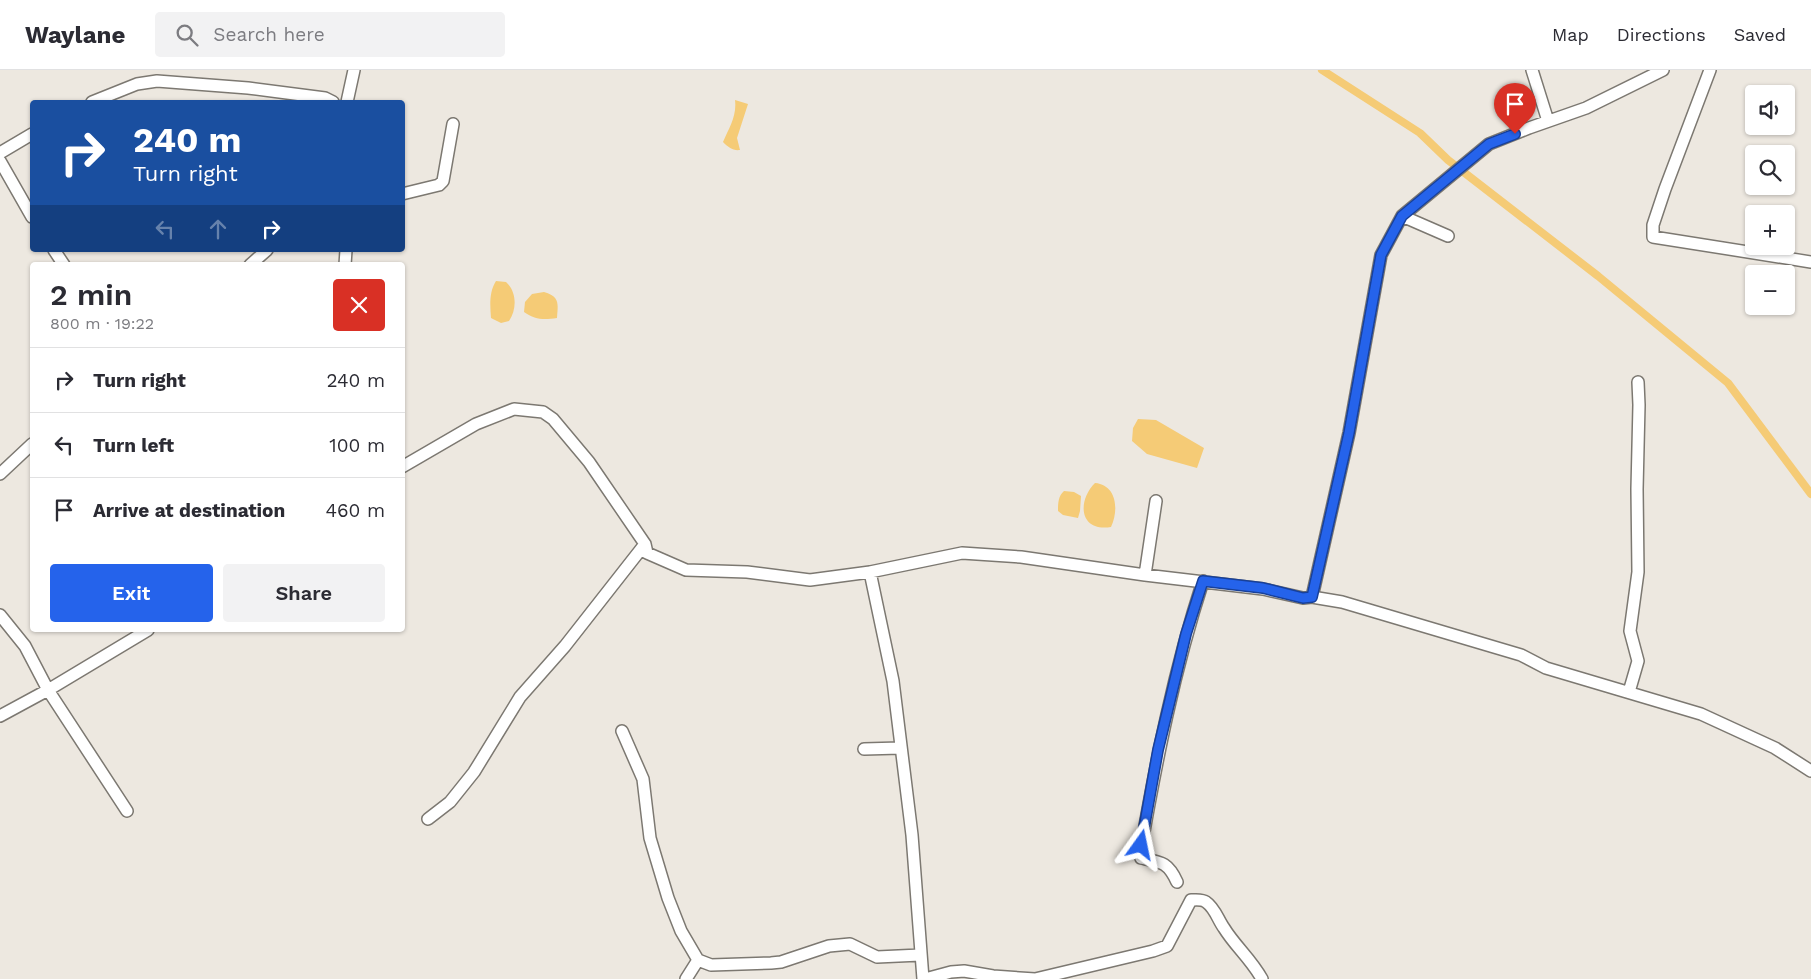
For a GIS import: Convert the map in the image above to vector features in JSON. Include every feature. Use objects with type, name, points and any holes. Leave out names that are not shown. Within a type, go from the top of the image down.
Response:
[{"type":"street","points":[[347,100],[354,70]]},
{"type":"street","points":[[1532,70],[1548,121]]},
{"type":"street","points":[[1312,597],[1349,433],[1381,255],[1402,216],[1489,144],[1586,108],[1663,70]]},
{"type":"street","points":[[1710,70],[1664,189],[1652,225],[1653,237],[1811,262]]},
{"type":"street","points":[[97,100],[137,84],[157,81],[248,88],[328,100]]},
{"type":"street","points":[[405,193],[439,185],[443,181],[453,124]]},
{"type":"street","points":[[0,153],[30,135]]},
{"type":"street","points":[[0,161],[30,213]]},
{"type":"street","points":[[1402,216],[1448,236]]},
{"type":"street","points":[[253,262],[265,252]]},
{"type":"street","points":[[1629,692],[1638,661],[1630,631],[1638,572],[1638,382]]},
{"type":"street","points":[[405,465],[476,424],[514,409],[544,412],[553,419],[589,462],[645,544],[647,553],[686,570],[747,572],[810,580],[870,572],[962,553],[1021,557],[1145,575],[1263,588],[1303,598],[1312,597],[1342,602],[1521,655],[1546,668],[1701,714],[1775,748],[1811,771]]},
{"type":"street","points":[[0,474],[30,446]]},
{"type":"street","points":[[1145,575],[1156,501]]},
{"type":"street","points":[[428,820],[450,802],[474,772],[520,697],[565,646],[645,544]]},
{"type":"street","points":[[870,572],[893,682],[912,835],[920,954],[924,979],[951,972],[964,971],[993,976],[1035,979],[1154,951],[1167,946],[1191,900],[1206,902],[1216,913],[1224,930],[1255,966],[1262,979]]},
{"type":"street","points":[[1177,882],[1168,866],[1160,862],[1141,858],[1140,854],[1158,750],[1186,634],[1203,581]]},
{"type":"street","points":[[0,615],[25,646],[48,690],[127,811]]},
{"type":"street","points":[[0,716],[48,690],[145,632]]},
{"type":"street","points":[[622,731],[644,779],[650,838],[668,898],[681,931],[698,960],[711,964],[781,962],[829,946],[850,944],[877,957],[920,954]]},
{"type":"street","points":[[864,749],[900,748]]},
{"type":"street","points":[[686,979],[698,960]]},
{"type":"shaded area","points":[[735,100],[748,104],[737,138],[740,150],[735,150],[723,142],[734,117]]},
{"type":"shaded area","points":[[496,281],[506,282],[510,286],[515,301],[509,321],[501,323],[491,318],[491,294]]},
{"type":"shaded area","points":[[544,292],[553,296],[557,301],[557,318],[540,319],[524,312],[525,302],[532,294]]},
{"type":"shaded area","points":[[1138,419],[1156,420],[1204,448],[1197,468],[1147,454],[1132,441],[1133,428]]},
{"type":"shaded area","points":[[1095,483],[1108,488],[1112,493],[1115,513],[1111,527],[1092,525],[1084,514],[1085,498]]},
{"type":"shaded area","points":[[1064,491],[1074,492],[1081,496],[1078,518],[1063,515],[1058,511],[1059,498]]},
{"type":"waterway","points":[[1322,70],[1420,133],[1448,160],[1598,276],[1728,383],[1811,494]]},
{"type":"route","points":[[1141,845],[1158,750],[1186,634],[1203,581],[1263,588],[1303,598],[1312,597],[1349,433],[1381,255],[1402,216],[1424,196],[1489,144],[1515,134]]}]
